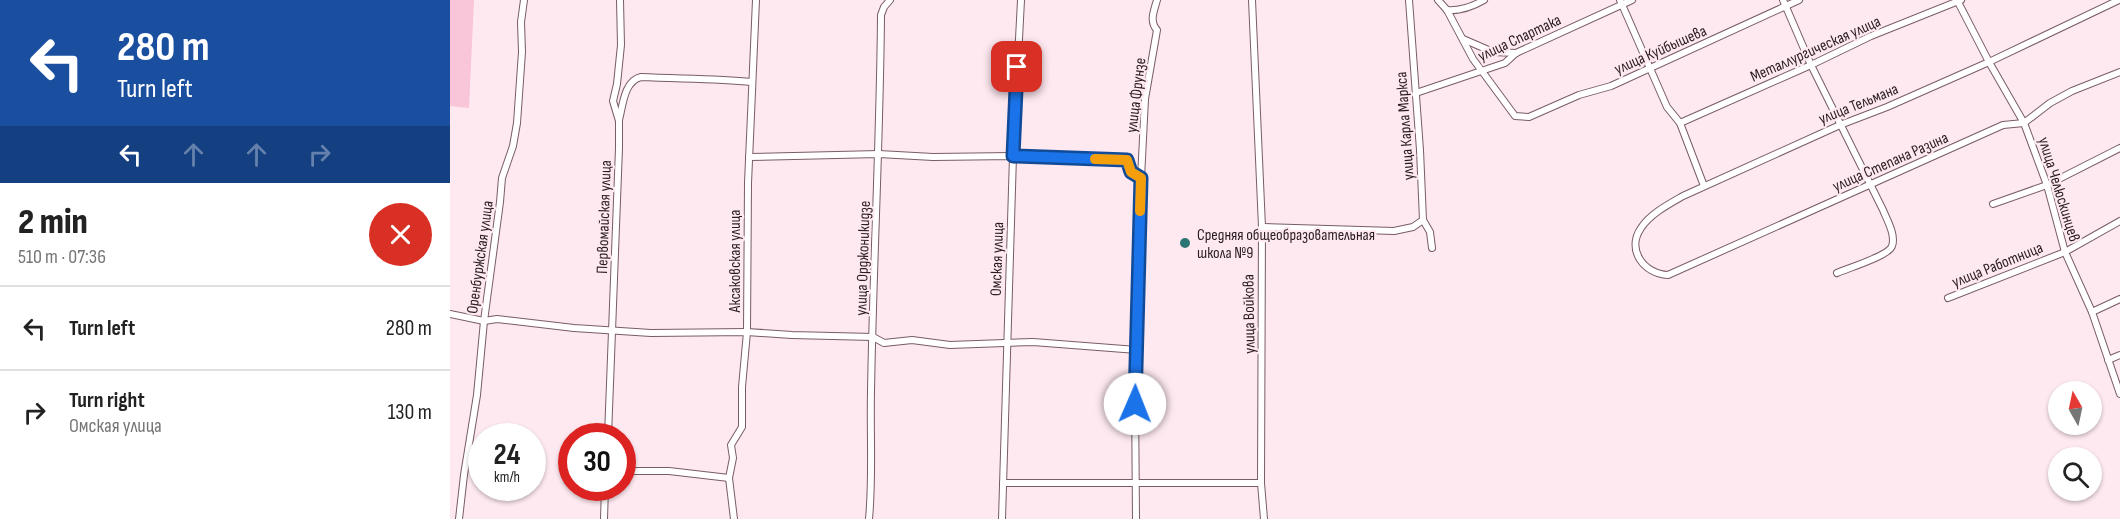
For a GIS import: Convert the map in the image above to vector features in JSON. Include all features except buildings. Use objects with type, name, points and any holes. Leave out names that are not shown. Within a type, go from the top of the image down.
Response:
[{"type":"street","name":"Оренбуржская улица","points":[[459,519],[477,395],[502,178],[513,146],[517,123],[524,0]]},
{"type":"street","name":"Первомайская улица","points":[[608,423],[619,121],[613,101],[621,45],[620,0]]},
{"type":"street","name":"Аксаковская улица","points":[[734,519],[729,478],[733,458],[731,445],[742,427],[742,387],[747,332],[749,157],[756,0]]},
{"type":"street","name":"улица Орджоникидзе","points":[[869,519],[872,481],[870,433],[881,15],[890,0]]},
{"type":"street","name":"Омская улица","points":[[1002,519],[1006,344],[1021,0]]},
{"type":"street","name":"улица Фрунзе","points":[[1136,519],[1135,391],[1141,178],[1145,99],[1157,30],[1152,25],[1152,19],[1157,0]]},
{"type":"street","name":"улица Войкова","points":[[1252,0],[1262,227],[1260,276],[1261,483],[1264,519]]},
{"type":"street","name":"улица Карла Маркса","points":[[1409,0],[1423,220],[1430,232],[1432,248]]},
{"type":"street","points":[[1438,0],[1447,10],[1473,59],[1482,70]]},
{"type":"street","points":[[1447,10],[1471,7],[1484,0]]},
{"type":"street","name":"улица Спартака","points":[[1416,93],[1505,63],[1516,53],[1621,2],[1632,0]]},
{"type":"street","name":"улица Куйбышева","points":[[1482,70],[1515,116],[1529,117],[1579,95],[1611,86],[1784,3],[1799,0]]},
{"type":"street","name":"улица Тельмана","points":[[1638,258],[1637,241],[1642,226],[1664,206],[1840,124],[1887,107],[1989,62],[2120,0]]},
{"type":"street","name":"улица Челюскинцев","points":[[1959,1],[1989,62],[2024,123],[2046,184],[2065,252],[2092,312],[2120,394]]},
{"type":"street","name":"Металлургическая улица","points":[[1680,123],[1871,36],[1959,1]]},
{"type":"street","points":[[1621,2],[1667,107],[1680,123],[1704,186]]},
{"type":"street","points":[[1784,3],[1811,65],[1871,184],[1889,225],[1893,245],[1887,253],[1837,273]]},
{"type":"street","points":[[1463,39],[1493,52],[1516,53]]},
{"type":"street","name":"улица Степана Разина","points":[[1638,258],[1648,270],[1668,275],[2003,125],[2024,123],[2059,98],[2120,72]]},
{"type":"street","points":[[619,121],[630,83],[641,77],[727,79],[752,82]]},
{"type":"street","points":[[1993,204],[2046,184],[2120,148]]},
{"type":"street","points":[[749,157],[879,154],[1127,160],[1131,172],[1141,178]]},
{"type":"street","points":[[1262,227],[1394,231],[1413,226],[1423,220]]},
{"type":"street","name":"улица Работница","points":[[1948,298],[2065,252],[2120,221]]},
{"type":"street","points":[[2092,312],[2120,299]]},
{"type":"street","points":[[450,315],[484,321],[497,319],[651,333],[747,332],[873,337],[884,343],[912,340],[950,345],[1033,342],[1137,350]]},
{"type":"street","points":[[2108,360],[2120,355]]},
{"type":"street","points":[[636,471],[669,471],[729,478]]},
{"type":"street","points":[[1003,483],[1261,483]]},
{"type":"street","points":[[604,519],[605,501]]},
{"type":"shaded area","points":[[450,0],[474,0],[469,108],[450,106]]},
{"type":"slow traffic","points":[[1095,159],[1127,160],[1131,172],[1141,178],[1140,211]]},
{"type":"place","name":"Средняя общеобразовательная школа №9","points":[[1185,243]]},
{"type":"route","points":[[1017,67],[1013,156],[1127,160],[1131,172],[1141,178],[1135,404]]}]
